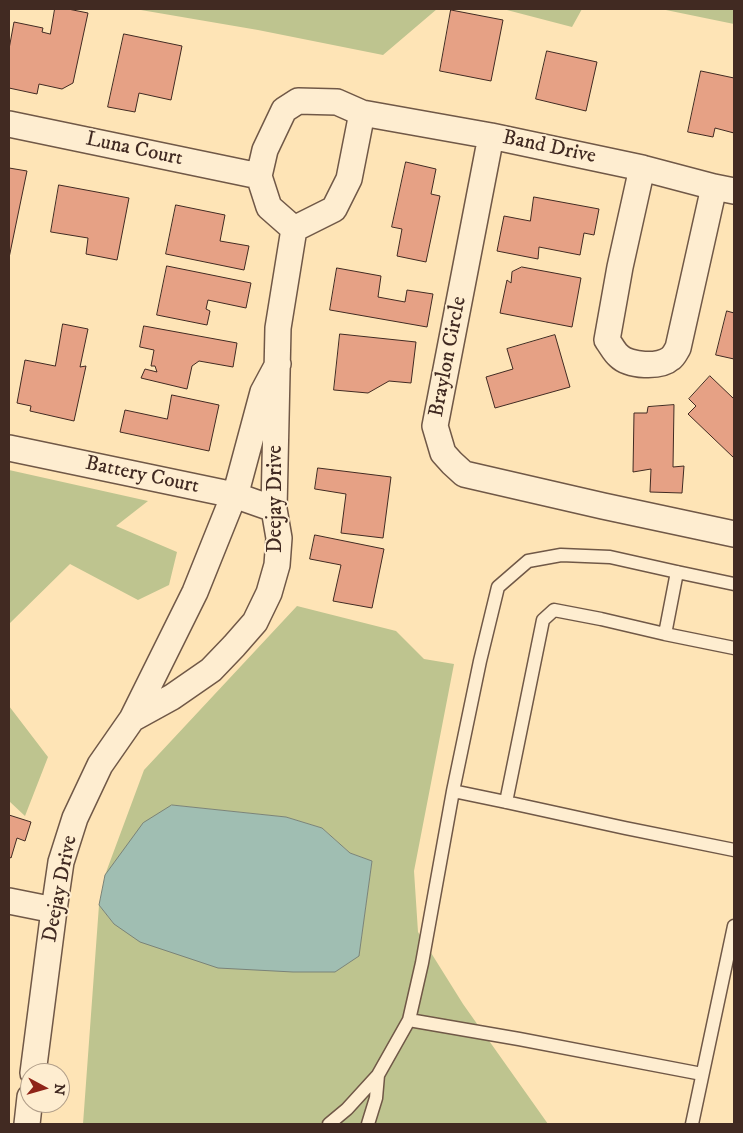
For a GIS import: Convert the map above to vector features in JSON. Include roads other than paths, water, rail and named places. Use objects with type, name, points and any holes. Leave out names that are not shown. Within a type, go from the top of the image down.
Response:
[{"type":"street","points":[[298,101],[337,102],[362,113],[349,179],[334,210],[294,229],[269,207],[259,176],[265,150],[284,110],[298,101]]},
{"type":"street","name":"Band Drive","points":[[362,113],[491,136],[642,168],[724,189]]},
{"type":"street","name":"Luna Court","points":[[9,124],[259,176]]},
{"type":"street","name":"Braylon Circle","points":[[491,136],[435,426],[443,453],[464,474],[734,534]]},
{"type":"street","points":[[642,168],[620,267],[607,340],[618,356],[629,362],[642,365],[659,364],[671,358],[678,348],[724,189]]},
{"type":"street","name":"Deejay Drive","points":[[132,720],[172,697],[211,670],[255,622],[269,593],[277,565],[279,538],[274,509],[278,328],[294,229]]},
{"type":"street","name":"Deejay Drive","points":[[34,1063],[61,862],[75,818],[100,765],[132,720],[195,592],[234,495],[263,392],[278,364]]},
{"type":"street","name":"Battery Court","points":[[9,448],[234,495],[274,509]]},
{"type":"street","points":[[9,901],[54,910]]},
{"type":"lane","points":[[329,1124],[347,1109],[378,1075],[408,1020],[423,953],[480,660],[498,587],[528,561],[561,555],[610,557],[734,584]]},
{"type":"lane","points":[[665,634],[677,572]]},
{"type":"lane","points":[[506,802],[542,620],[554,610],[734,648]]},
{"type":"lane","points":[[453,791],[734,850]]},
{"type":"lane","points":[[692,1124],[734,926]]},
{"type":"lane","points":[[408,1020],[702,1074]]},
{"type":"lane","points":[[368,1124],[376,1098],[378,1075]]}]
